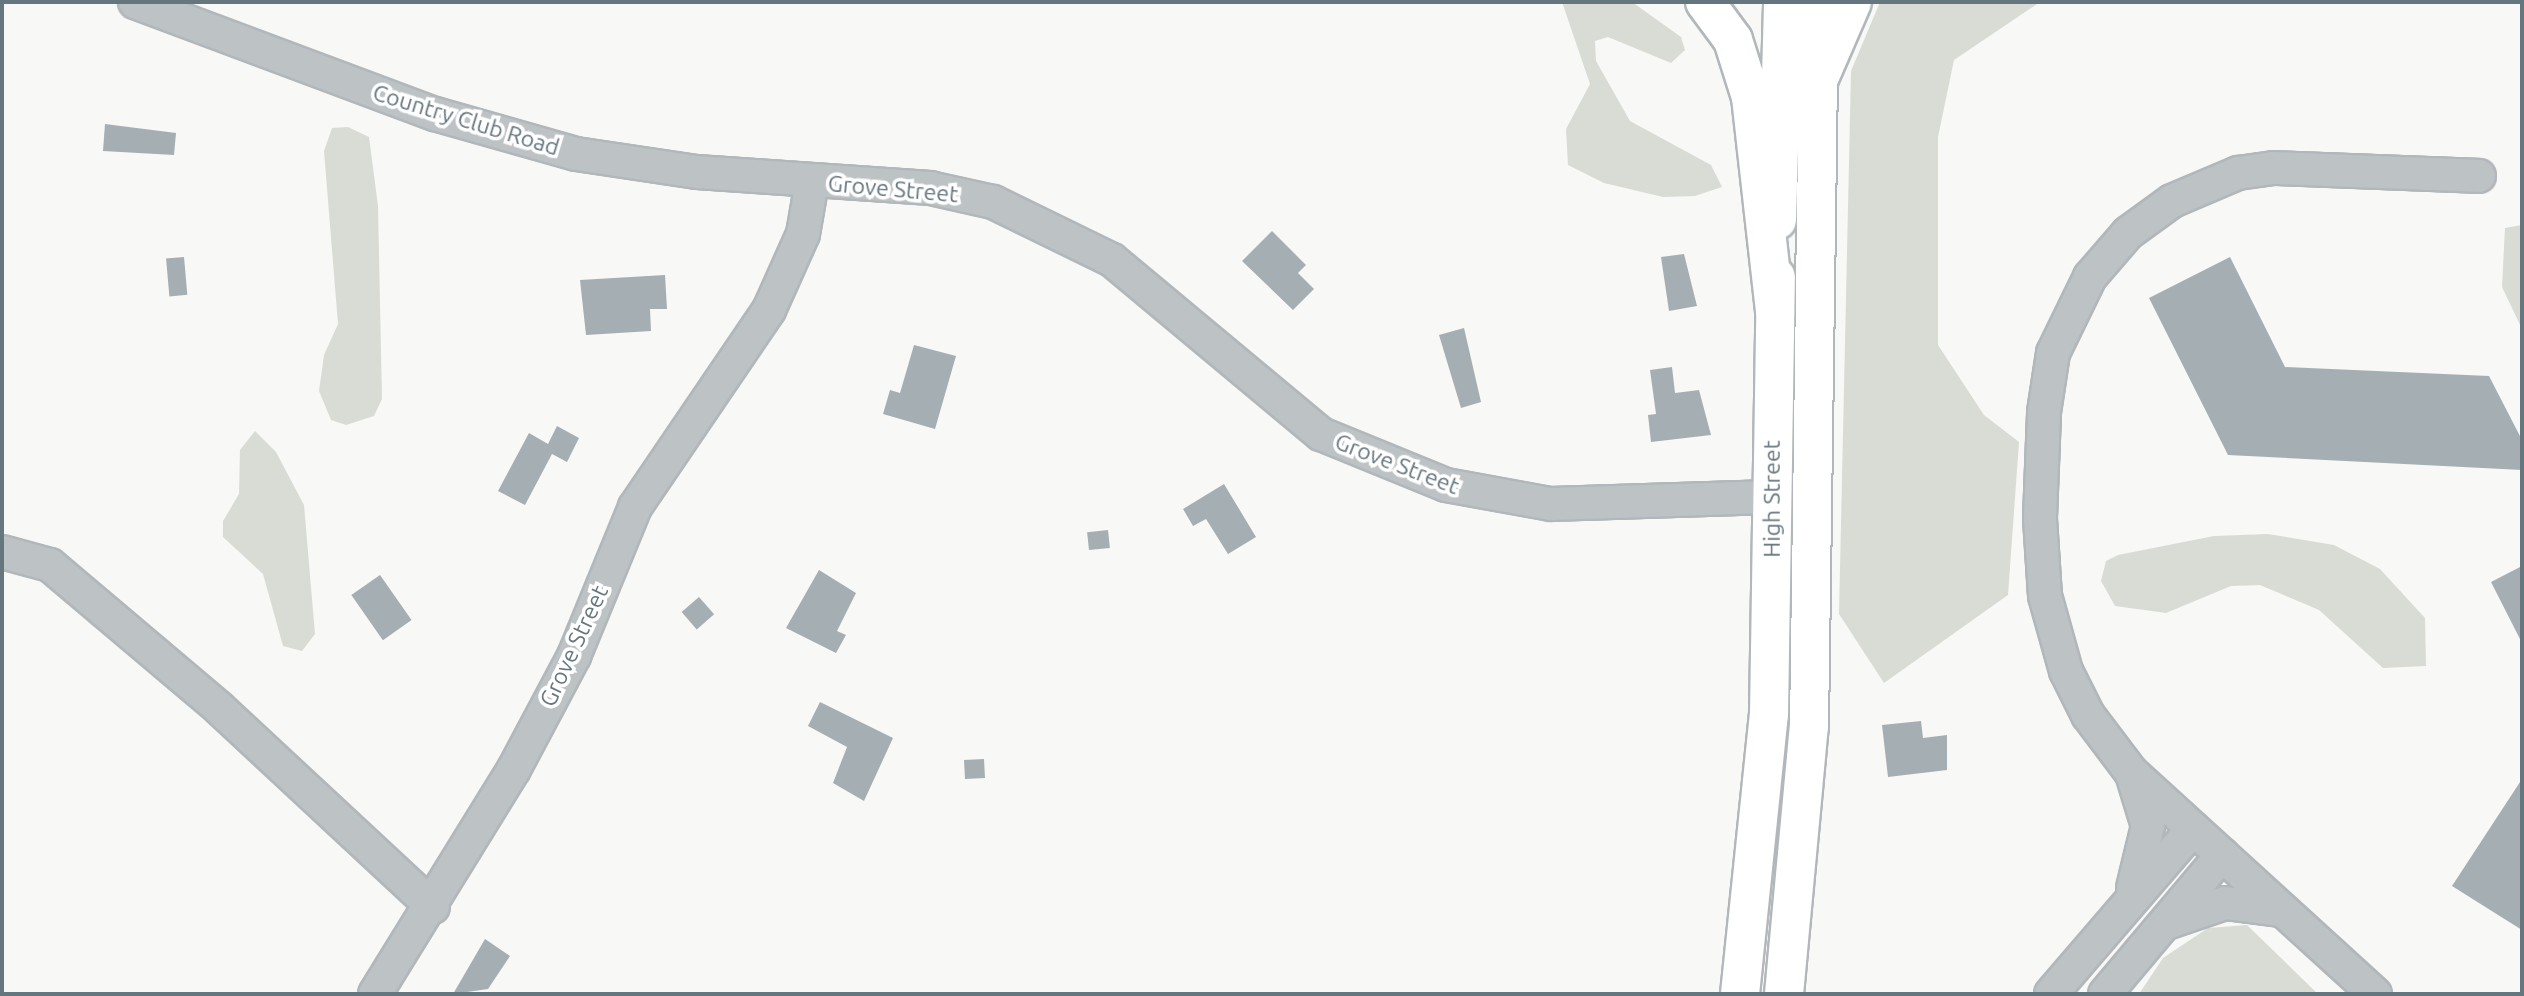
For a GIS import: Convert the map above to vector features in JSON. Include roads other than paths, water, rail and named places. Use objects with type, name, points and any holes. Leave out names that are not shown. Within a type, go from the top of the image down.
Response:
[{"type":"main road","points":[[1705,2],[1733,40],[1751,97],[1775,311]]},
{"type":"main road","name":"High Street","points":[[1740,994],[1769,715],[1771,497],[1783,2]]},
{"type":"main road","name":"High Street","points":[[1784,994],[1809,727],[1819,2]]},
{"type":"main road","points":[[1818,83],[1852,2]]},
{"type":"street","name":"Country Club Road","points":[[135,2],[521,140],[610,161],[811,182]]},
{"type":"street","points":[[2123,907],[2147,842],[2144,800],[2131,772],[2071,682],[2045,596],[2040,517],[2044,412],[2053,353],[2067,314],[2101,262],[2142,220],[2238,173],[2293,167],[2479,176]]},
{"type":"street","name":"Grove Street","points":[[375,994],[433,907],[574,656],[635,507],[769,310],[803,234],[811,182],[930,188],[977,197],[1054,228],[1143,282],[1314,430],[1446,485],[1551,504],[1771,497]]},
{"type":"street","points":[[2,552],[50,565],[219,708],[433,907]]},
{"type":"street","points":[[2131,772],[2375,994]]},
{"type":"street","points":[[2051,994],[2123,907],[2193,829]]},
{"type":"street","points":[[2105,994],[2222,855]]},
{"type":"street","points":[[2152,936],[2210,905],[2240,902],[2282,911]]}]
